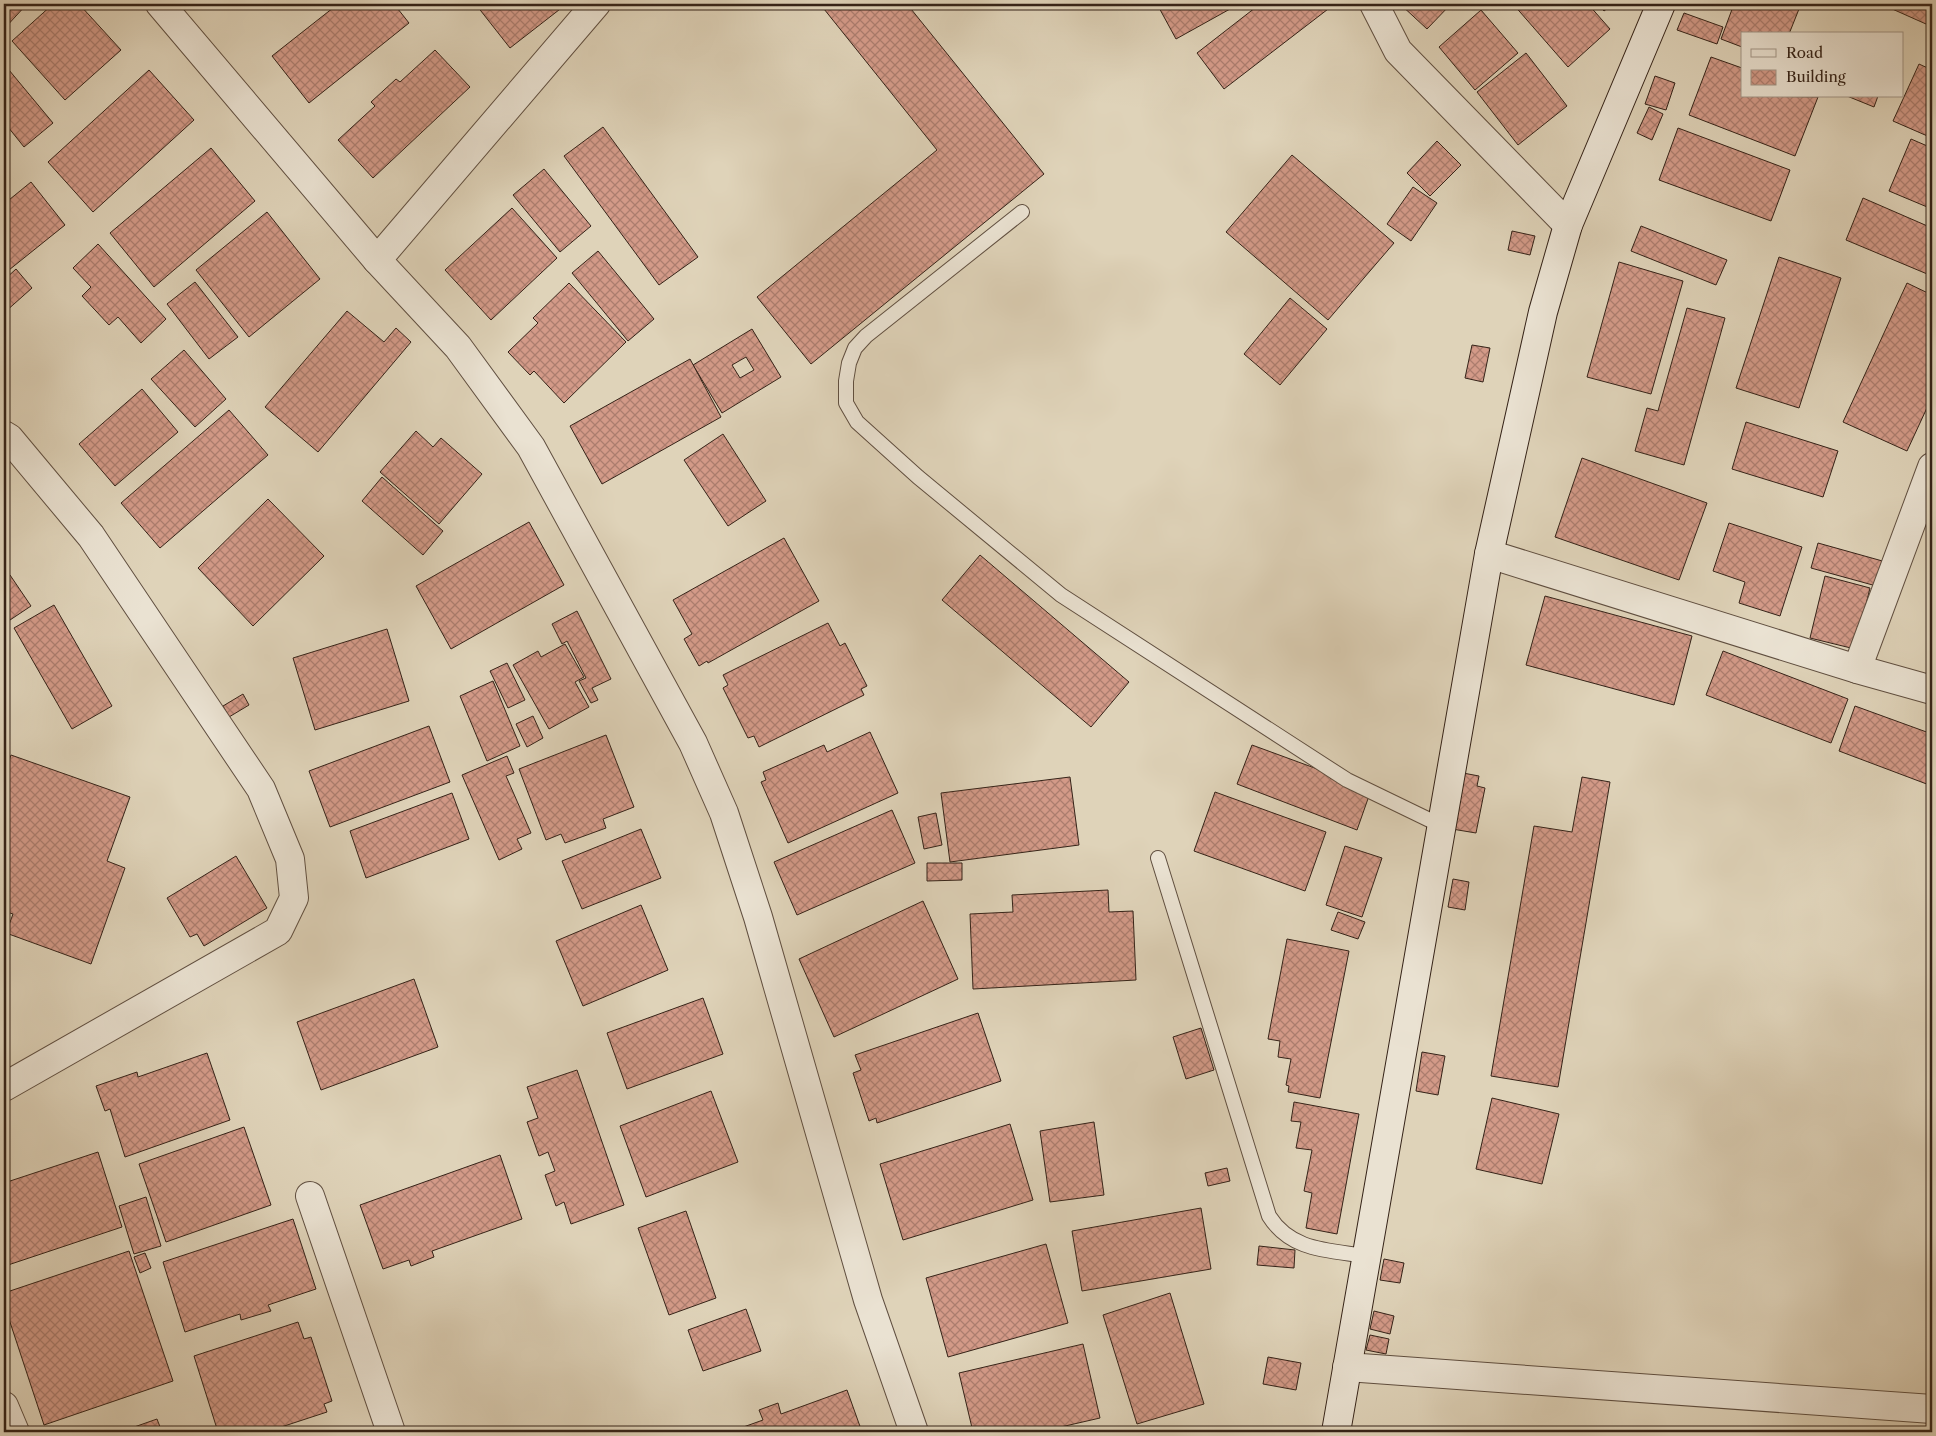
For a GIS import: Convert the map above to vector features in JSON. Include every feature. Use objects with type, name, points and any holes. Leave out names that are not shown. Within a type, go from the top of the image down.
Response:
[{"type":"street","points":[[160,4],[377,260],[458,347],[531,447],[694,743],[724,813],[758,917],[868,1300],[914,1432]]},
{"type":"street","points":[[377,260],[596,4]]},
{"type":"street","points":[[1374,4],[1398,51],[1568,225]]},
{"type":"street","points":[[1336,1432],[1489,554],[1543,312],[1568,225],[1661,4]]},
{"type":"street","points":[[4,435],[9,438],[91,536],[261,789],[290,859],[294,898],[278,931],[61,1056],[5,1085]]},
{"type":"street","points":[[1857,669],[1932,467]]},
{"type":"street","points":[[1489,554],[1857,669],[1932,690]]},
{"type":"street","points":[[310,1196],[391,1432]]},
{"type":"street","points":[[1347,1367],[1932,1409]]},
{"type":"street","points":[[4,1406],[15,1432]]},
{"type":"lane","points":[[1022,212],[866,336],[855,348],[849,363],[846,403],[857,422],[918,477],[1061,595],[1347,780],[1442,826]]},
{"type":"lane","points":[[1158,858],[1268,1216],[1275,1227],[1286,1237],[1306,1246],[1366,1256]]},
{"type":"building","points":[[4,4],[27,4],[4,29]]},
{"type":"building","points":[[53,4],[79,4],[121,50],[65,100],[12,41]]},
{"type":"building","points":[[338,4],[394,4],[409,23],[309,103],[272,56]]},
{"type":"building","points":[[480,4],[562,4],[564,6],[510,48],[477,6]]},
{"type":"building","points":[[820,4],[907,4],[1044,174],[811,364],[757,297],[937,150]]},
{"type":"building","points":[[1157,4],[1227,4],[1230,9],[1176,39]]},
{"type":"building","points":[[1260,4],[1330,4],[1332,6],[1224,89],[1197,53]]},
{"type":"building","points":[[1400,4],[1451,4],[1427,29]]},
{"type":"building","points":[[1513,4],[1588,4],[1610,29],[1568,67]]},
{"type":"building","points":[[1598,4],[1613,4],[1604,11]]},
{"type":"building","points":[[1734,4],[1801,4],[1790,32],[1741,32],[1741,47],[1721,39]]},
{"type":"building","points":[[1881,4],[1932,4],[1932,11],[1926,24]]},
{"type":"building","points":[[1481,10],[1518,53],[1475,90],[1439,47]]},
{"type":"building","points":[[1684,13],[1723,27],[1717,44],[1677,30]]},
{"type":"building","points":[[435,50],[470,87],[373,178],[338,140],[375,106],[371,102],[396,79],[400,82]]},
{"type":"building","points":[[1526,53],[1567,106],[1518,145],[1477,92]]},
{"type":"building","points":[[1711,57],[1741,68],[1741,98],[1818,98],[1795,156],[1689,115]]},
{"type":"building","points":[[4,64],[53,123],[24,147],[4,122]]},
{"type":"building","points":[[1919,64],[1932,70],[1932,138],[1893,121]]},
{"type":"building","points":[[149,70],[194,120],[93,212],[48,162]]},
{"type":"building","points":[[1655,76],[1675,83],[1666,110],[1645,104]]},
{"type":"building","points":[[1852,98],[1877,98],[1874,107]]},
{"type":"building","points":[[1649,107],[1663,114],[1652,140],[1637,133]]},
{"type":"building","points":[[603,127],[698,257],[659,285],[564,156]]},
{"type":"building","points":[[1678,128],[1790,170],[1771,221],[1659,180]]},
{"type":"building","points":[[1911,139],[1932,148],[1932,209],[1889,191]]},
{"type":"building","points":[[1437,141],[1461,165],[1430,196],[1407,173]]},
{"type":"building","points":[[211,148],[255,201],[154,287],[110,233]]},
{"type":"building","points":[[1292,155],[1394,243],[1328,320],[1226,232]]},
{"type":"building","points":[[544,169],[591,226],[560,252],[513,195]]},
{"type":"building","points":[[31,182],[65,225],[4,274],[4,204]]},
{"type":"building","points":[[1413,187],[1437,203],[1411,241],[1387,224]]},
{"type":"building","points":[[1863,198],[1932,228],[1932,276],[1846,240]]},
{"type":"building","points":[[512,208],[557,258],[491,320],[445,270]]},
{"type":"building","points":[[267,212],[320,279],[249,337],[196,270]]},
{"type":"building","points":[[1641,226],[1727,260],[1716,285],[1631,251]]},
{"type":"building","points":[[1512,231],[1535,236],[1530,255],[1508,250]]},
{"type":"building","points":[[98,244],[166,319],[141,343],[118,317],[109,325],[82,296],[91,287],[73,268]]},
{"type":"building","points":[[598,251],[654,319],[628,341],[572,273]]},
{"type":"building","points":[[1779,257],[1841,278],[1799,408],[1736,388]]},
{"type":"building","points":[[1619,262],[1683,281],[1651,394],[1587,377]]},
{"type":"building","points":[[16,269],[32,288],[5,312],[4,280]]},
{"type":"building","points":[[195,282],[238,337],[209,359],[167,304]]},
{"type":"building","points":[[569,283],[626,342],[564,403],[534,371],[530,375],[508,352],[538,323],[533,318]]},
{"type":"building","points":[[1907,283],[1932,295],[1932,397],[1907,451],[1843,422]]},
{"type":"building","points":[[1290,298],[1327,329],[1280,385],[1244,354]]},
{"type":"building","points":[[1687,308],[1725,318],[1684,465],[1635,451],[1647,408],[1658,411]]},
{"type":"building","points":[[347,311],[384,342],[396,328],[411,342],[318,452],[265,407]]},
{"type":"building","points":[[752,329],[781,377],[722,413],[693,365]],"holes":[[[746,357],[754,370],[740,378],[732,365]]]},
{"type":"building","points":[[1472,345],[1490,348],[1483,382],[1465,378]]},
{"type":"building","points":[[184,350],[226,399],[195,427],[151,379]]},
{"type":"building","points":[[690,359],[721,417],[602,484],[570,426]]},
{"type":"building","points":[[142,389],[178,432],[115,486],[79,444]]},
{"type":"building","points":[[229,410],[268,455],[160,548],[121,503]]},
{"type":"building","points":[[1746,422],[1838,451],[1823,497],[1732,469]]},
{"type":"building","points":[[416,431],[433,447],[441,438],[482,474],[439,524],[380,472]]},
{"type":"building","points":[[723,434],[766,501],[728,526],[684,460]]},
{"type":"building","points":[[1582,458],[1707,503],[1679,580],[1555,537]]},
{"type":"building","points":[[382,477],[443,531],[423,555],[362,501]]},
{"type":"building","points":[[268,499],[324,556],[253,626],[198,568]]},
{"type":"building","points":[[529,522],[564,585],[451,649],[416,586]]},
{"type":"building","points":[[1729,523],[1802,547],[1780,616],[1739,603],[1745,582],[1713,571]]},
{"type":"building","points":[[784,538],[819,601],[708,663],[707,661],[699,666],[684,639],[692,634],[673,600]]},
{"type":"building","points":[[1818,543],[1886,562],[1880,587],[1811,568]]},
{"type":"building","points":[[980,555],[1129,682],[1091,727],[942,600]]},
{"type":"building","points":[[10,575],[31,606],[4,624],[4,579]]},
{"type":"building","points":[[1825,576],[1870,588],[1855,649],[1810,638]]},
{"type":"building","points":[[1545,596],[1692,636],[1674,705],[1526,665]]},
{"type":"building","points":[[54,605],[112,706],[72,729],[14,628]]},
{"type":"building","points":[[577,611],[611,679],[592,688],[598,700],[591,703],[579,681],[586,678],[567,641],[562,644],[552,624]]},
{"type":"building","points":[[828,623],[840,646],[845,643],[867,686],[861,689],[864,695],[759,747],[754,736],[748,738],[723,688],[728,685],[723,675]]},
{"type":"building","points":[[387,629],[409,701],[315,730],[293,658]]},
{"type":"building","points":[[565,644],[584,677],[575,682],[589,707],[549,729],[513,665],[538,651],[541,657]]},
{"type":"building","points":[[1723,651],[1848,699],[1831,743],[1706,695]]},
{"type":"building","points":[[507,663],[525,700],[508,708],[490,671]]},
{"type":"building","points":[[493,681],[520,746],[487,761],[460,696]]},
{"type":"building","points":[[243,694],[249,705],[229,717],[223,706]]},
{"type":"building","points":[[1855,706],[1932,734],[1932,786],[1839,751]]},
{"type":"building","points":[[533,716],[543,738],[527,747],[516,724]]},
{"type":"building","points":[[429,726],[450,782],[330,827],[309,771]]},
{"type":"building","points":[[870,732],[898,793],[788,843],[761,782],[766,780],[763,772],[824,745],[827,752]]},
{"type":"building","points":[[606,735],[634,807],[603,819],[606,828],[565,843],[561,834],[546,840],[519,769]]},
{"type":"building","points":[[1252,745],[1331,774],[1330,778],[1370,793],[1357,830],[1237,784]]},
{"type":"building","points":[[11,755],[130,797],[107,861],[125,868],[91,964],[6,933],[13,914],[4,911],[4,775]]},
{"type":"building","points":[[507,756],[514,773],[506,776],[531,833],[517,839],[522,849],[499,860],[462,775]]},
{"type":"building","points":[[1463,773],[1479,776],[1477,786],[1485,788],[1476,833],[1452,829]]},
{"type":"building","points":[[1070,777],[1079,845],[950,862],[941,793]]},
{"type":"building","points":[[1582,777],[1610,782],[1558,1087],[1491,1076],[1534,826],[1572,832]]},
{"type":"building","points":[[1215,792],[1326,832],[1305,891],[1194,851]]},
{"type":"building","points":[[452,793],[469,839],[366,878],[350,831]]},
{"type":"building","points":[[892,810],[915,863],[797,915],[774,862]]},
{"type":"building","points":[[936,813],[942,845],[924,849],[918,817]]},
{"type":"building","points":[[641,829],[661,878],[582,909],[562,861]]},
{"type":"building","points":[[1345,846],[1382,858],[1362,917],[1326,905]]},
{"type":"building","points":[[236,856],[267,908],[204,946],[197,934],[190,937],[167,898]]},
{"type":"building","points":[[927,863],[962,863],[962,880],[927,881]]},
{"type":"building","points":[[1453,879],[1469,882],[1465,910],[1448,907]]},
{"type":"building","points":[[1108,890],[1109,912],[1133,911],[1136,980],[973,989],[970,914],[1013,912],[1012,895]]},
{"type":"building","points":[[923,901],[958,979],[834,1037],[799,959]]},
{"type":"building","points":[[641,905],[668,970],[583,1006],[556,941]]},
{"type":"building","points":[[1338,912],[1365,922],[1358,939],[1331,930]]},
{"type":"building","points":[[1287,939],[1349,951],[1320,1098],[1288,1092],[1289,1086],[1286,1085],[1291,1059],[1278,1057],[1280,1041],[1268,1039]]},
{"type":"building","points":[[414,979],[438,1047],[321,1090],[297,1022]]},
{"type":"building","points":[[703,998],[723,1054],[627,1089],[607,1033]]},
{"type":"building","points":[[978,1013],[1001,1081],[877,1123],[876,1118],[869,1121],[853,1073],[861,1070],[855,1055]]},
{"type":"building","points":[[1201,1028],[1214,1070],[1186,1079],[1173,1037]]},
{"type":"building","points":[[1422,1052],[1445,1056],[1438,1095],[1416,1091]]},
{"type":"building","points":[[207,1053],[230,1120],[125,1157],[110,1109],[105,1111],[96,1086],[137,1072],[138,1077]]},
{"type":"building","points":[[577,1070],[624,1205],[571,1224],[564,1202],[556,1206],[545,1175],[555,1171],[548,1152],[539,1156],[527,1122],[538,1118],[527,1087]]},
{"type":"building","points":[[711,1091],[738,1162],[646,1197],[620,1126]]},
{"type":"building","points":[[1492,1098],[1559,1114],[1542,1184],[1476,1169]]},
{"type":"building","points":[[1294,1102],[1359,1114],[1337,1234],[1306,1228],[1312,1193],[1304,1191],[1312,1150],[1296,1148],[1301,1122],[1291,1121]]},
{"type":"building","points":[[1094,1122],[1104,1195],[1050,1202],[1040,1131]]},
{"type":"building","points":[[1010,1124],[1033,1200],[903,1240],[880,1164]]},
{"type":"building","points":[[244,1127],[271,1205],[166,1242],[139,1164]]},
{"type":"building","points":[[98,1152],[122,1227],[5,1266],[4,1183]]},
{"type":"building","points":[[500,1155],[522,1219],[432,1251],[434,1257],[411,1266],[409,1260],[383,1269],[360,1205]]},
{"type":"building","points":[[1227,1168],[1230,1181],[1208,1186],[1205,1173]]},
{"type":"building","points":[[146,1197],[161,1246],[134,1254],[119,1206]]},
{"type":"building","points":[[1201,1208],[1211,1269],[1082,1291],[1072,1231]]},
{"type":"building","points":[[686,1211],[716,1298],[669,1315],[638,1228]]},
{"type":"building","points":[[293,1219],[316,1289],[268,1305],[271,1311],[241,1320],[240,1314],[185,1332],[163,1262]]},
{"type":"building","points":[[1046,1244],[1068,1323],[948,1357],[926,1278]]},
{"type":"building","points":[[1259,1246],[1295,1250],[1294,1268],[1257,1265]]},
{"type":"building","points":[[129,1251],[173,1381],[44,1425],[4,1304],[4,1293]]},
{"type":"building","points":[[145,1253],[151,1268],[140,1273],[134,1257]]},
{"type":"building","points":[[1384,1259],[1404,1263],[1400,1283],[1380,1280]]},
{"type":"building","points":[[1170,1293],[1204,1404],[1137,1424],[1103,1315]]},
{"type":"building","points":[[746,1309],[761,1351],[703,1371],[688,1330]]},
{"type":"building","points":[[1374,1311],[1394,1316],[1390,1334],[1370,1329]]},
{"type":"building","points":[[298,1322],[304,1339],[311,1337],[332,1401],[324,1404],[327,1412],[266,1432],[218,1432],[194,1356]]},
{"type":"building","points":[[1370,1335],[1389,1339],[1386,1354],[1366,1350]]},
{"type":"building","points":[[1083,1344],[1100,1418],[1039,1432],[973,1432],[959,1373]]},
{"type":"building","points":[[1268,1357],[1301,1363],[1296,1390],[1263,1384]]},
{"type":"building","points":[[847,1390],[862,1432],[736,1432],[735,1430],[763,1420],[759,1410],[778,1403],[781,1414]]},
{"type":"building","points":[[157,1419],[162,1432],[120,1432]]}]
